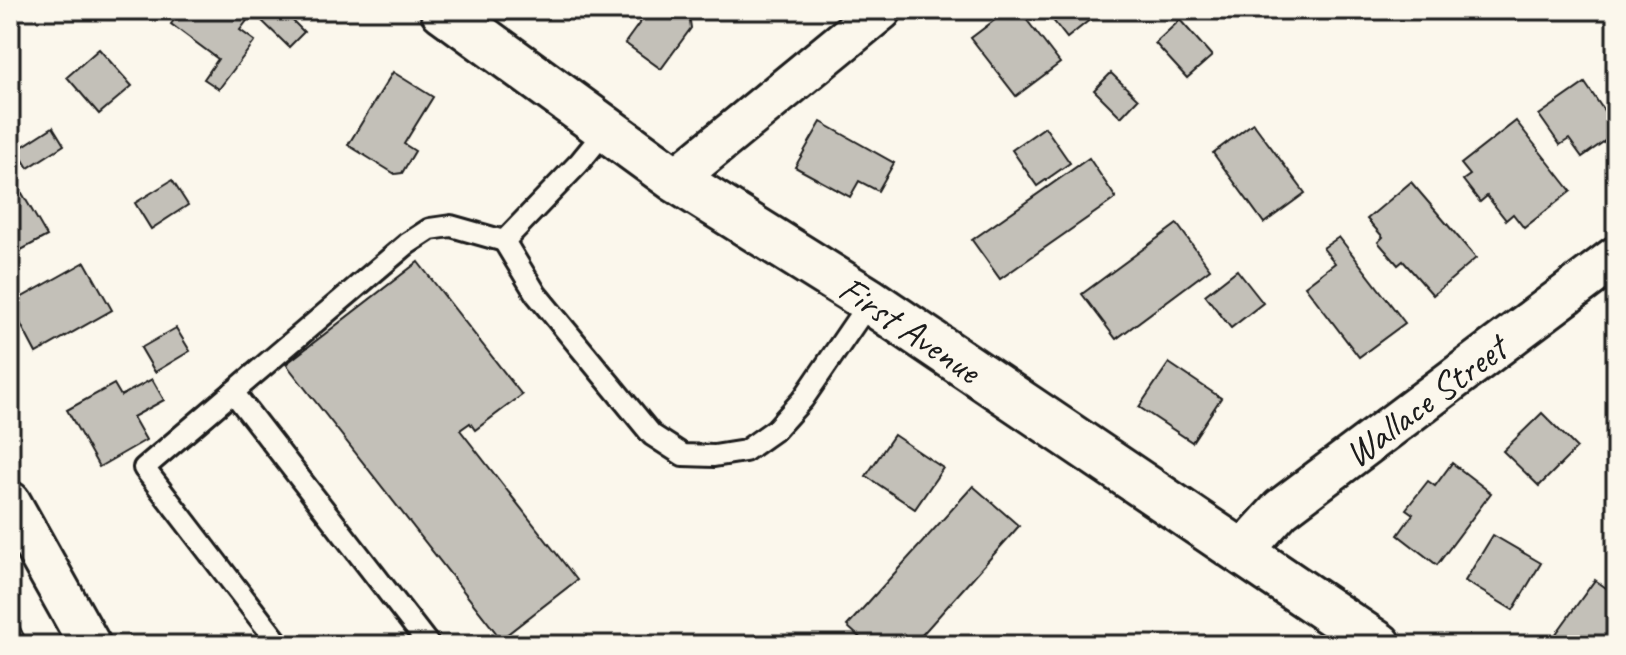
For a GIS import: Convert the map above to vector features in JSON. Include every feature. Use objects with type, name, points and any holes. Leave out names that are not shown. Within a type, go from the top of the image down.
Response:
[{"type":"main road","name":"First Avenue","points":[[443,10],[675,179],[870,301],[1379,645]]},
{"type":"street","points":[[675,179],[881,10]]},
{"type":"street","name":"Wallace Street","points":[[1242,552],[1281,509],[1616,257]]},
{"type":"street","points":[[10,502],[90,645]]},
{"type":"lane","points":[[504,241],[579,163],[606,130]]},
{"type":"lane","points":[[280,645],[144,468],[407,244],[430,229],[451,226],[504,241],[536,294],[652,435],[683,455],[714,456],[745,451],[776,429],[803,399],[870,301]]},
{"type":"lane","points":[[233,392],[429,645]]},
{"type":"building","points":[[182,10],[255,10],[240,30],[255,41],[219,89],[204,79],[218,59],[171,24]]},
{"type":"building","points":[[266,10],[282,10],[304,32],[289,47],[259,18]]},
{"type":"building","points":[[649,10],[674,10],[690,21],[691,28],[661,69],[625,43]]},
{"type":"building","points":[[1008,10],[1019,10],[1060,63],[1016,96],[971,38]]},
{"type":"building","points":[[1045,10],[1102,10],[1067,38]]},
{"type":"building","points":[[1180,20],[1212,56],[1187,78],[1155,43]]},
{"type":"building","points":[[99,49],[132,86],[99,114],[67,77]]},
{"type":"building","points":[[393,72],[433,97],[404,144],[415,151],[402,173],[395,174],[348,145]]},
{"type":"building","points":[[1111,73],[1138,99],[1121,117],[1094,90]]},
{"type":"building","points":[[1585,83],[1616,128],[1616,133],[1582,157],[1569,139],[1560,145],[1539,115]]},
{"type":"building","points":[[1516,121],[1571,191],[1524,228],[1513,214],[1506,220],[1487,196],[1480,202],[1463,180],[1470,175],[1461,164]]},
{"type":"building","points":[[821,122],[894,163],[878,191],[859,181],[850,197],[795,167]]},
{"type":"building","points":[[1253,123],[1305,193],[1264,223],[1213,153]]},
{"type":"building","points":[[53,127],[64,145],[28,168],[17,150]]},
{"type":"building","points":[[1045,127],[1070,163],[1037,186],[1012,150]]},
{"type":"building","points":[[1089,158],[1116,198],[1000,279],[972,240]]},
{"type":"building","points":[[172,180],[188,205],[151,229],[135,203]]},
{"type":"building","points":[[1411,182],[1476,258],[1433,295],[1403,261],[1398,265],[1378,242],[1383,237],[1367,219]]},
{"type":"building","points":[[22,193],[47,236],[10,256],[10,199]]},
{"type":"building","points":[[1177,224],[1210,269],[1116,339],[1082,294]]},
{"type":"building","points":[[1339,237],[1405,323],[1359,357],[1305,286],[1335,263],[1323,248]]},
{"type":"building","points":[[85,262],[112,310],[36,353],[10,304]]},
{"type":"building","points":[[418,262],[522,395],[475,430],[470,423],[460,430],[577,580],[501,639],[286,364]]},
{"type":"building","points":[[1237,270],[1263,303],[1231,328],[1205,295]]},
{"type":"building","points":[[176,328],[190,351],[155,372],[141,348]]},
{"type":"building","points":[[1169,363],[1221,398],[1192,442],[1139,407]]},
{"type":"building","points":[[152,379],[164,400],[133,417],[146,440],[99,467],[67,410],[114,384],[121,396]]},
{"type":"building","points":[[1542,413],[1577,448],[1539,486],[1503,451]]},
{"type":"building","points":[[894,435],[943,468],[915,509],[866,476]]},
{"type":"building","points":[[1452,463],[1491,493],[1437,565],[1398,535],[1413,514],[1406,509],[1428,481],[1435,486]]},
{"type":"building","points":[[973,486],[1019,526],[913,645],[868,645],[847,626]]},
{"type":"building","points":[[1493,535],[1541,563],[1513,610],[1465,581]]},
{"type":"building","points":[[1595,580],[1616,595],[1616,639],[1612,645],[1554,645],[1550,642]]},
{"type":"building","points":[[19,626],[29,645],[10,645],[10,630]]}]
